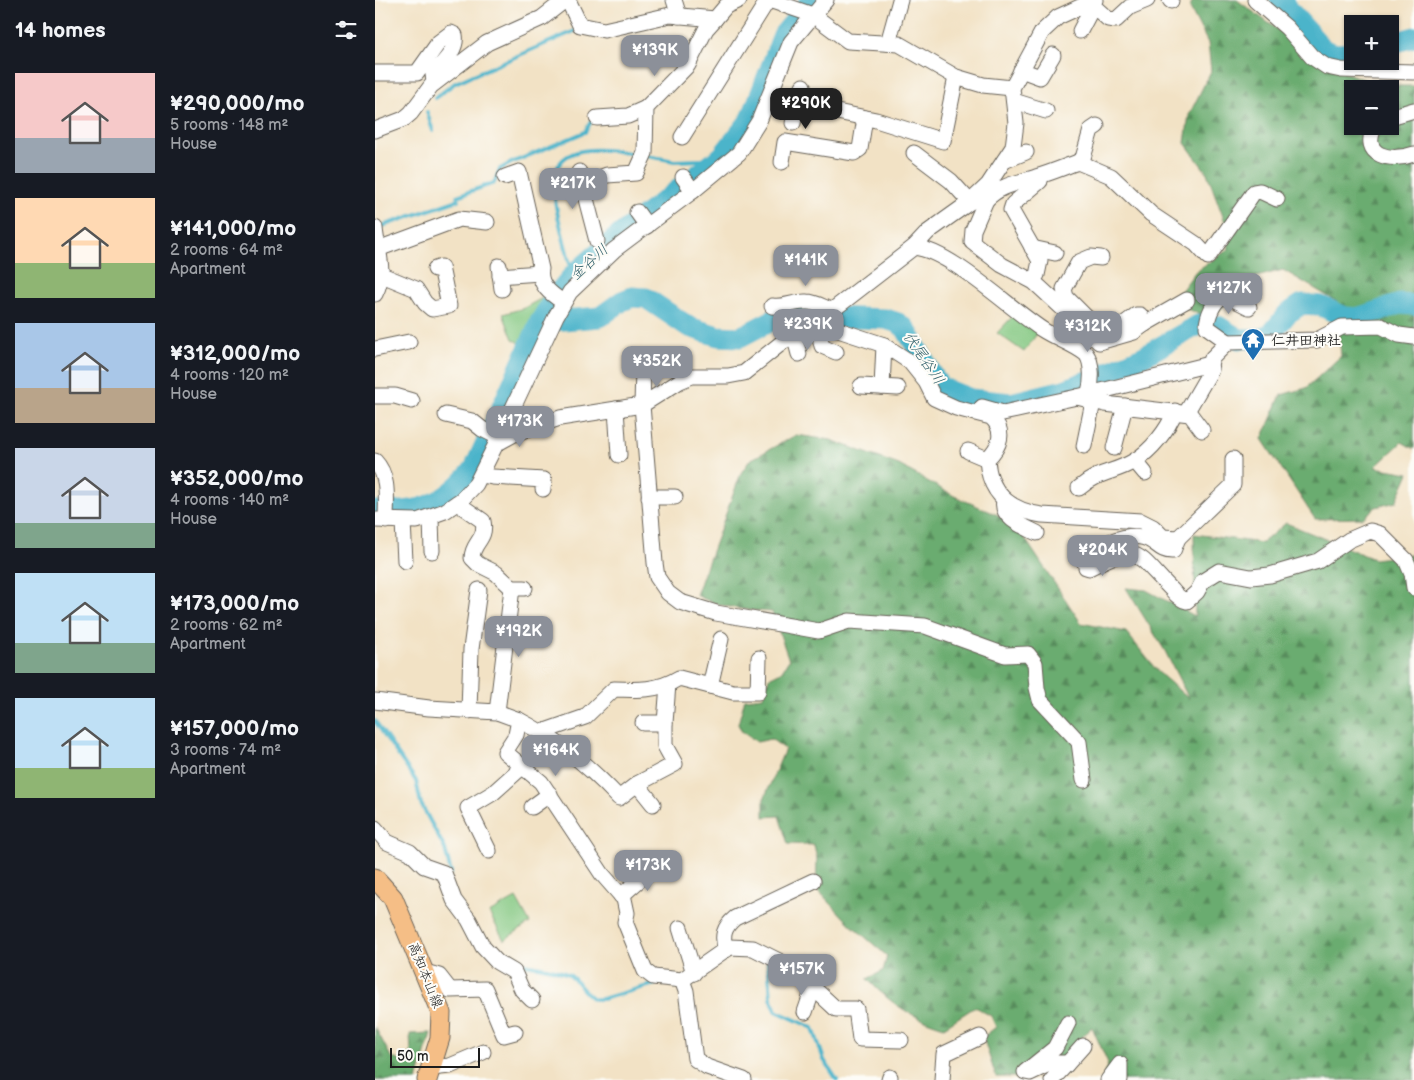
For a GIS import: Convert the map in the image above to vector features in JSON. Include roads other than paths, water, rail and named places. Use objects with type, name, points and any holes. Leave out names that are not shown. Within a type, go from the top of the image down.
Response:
[{"type":"main road","name":"高知本山線","points":[[375,878],[393,898],[441,1013],[440,1038],[429,1074]]},
{"type":"street","points":[[375,130],[404,119],[411,113],[434,83],[487,42],[542,18],[567,0],[580,25],[593,29],[613,29],[659,17],[679,16],[720,9],[739,0]]},
{"type":"street","points":[[674,0],[679,16]]},
{"type":"street","points":[[681,136],[769,0],[807,12],[848,41],[899,44],[956,77],[1013,95],[1046,111]]},
{"type":"street","points":[[551,296],[580,280],[604,258],[729,163],[747,142],[759,121],[786,51],[807,12],[826,0]]},
{"type":"street","points":[[887,43],[900,0]]},
{"type":"street","points":[[1083,3],[1108,19],[1116,20],[1130,7],[1147,0]]},
{"type":"street","points":[[1255,0],[1287,28],[1312,57],[1327,67],[1345,70],[1414,72]]},
{"type":"street","points":[[1080,30],[1090,12],[1083,3]]},
{"type":"street","points":[[1083,3],[1058,18],[1042,32],[1021,70],[1013,95],[1016,123],[1013,147],[979,198],[972,242],[1002,266],[1034,282],[1095,340],[1105,342],[1134,332],[1187,300]]},
{"type":"street","points":[[597,118],[628,116],[646,108],[688,65],[706,29],[720,9]]},
{"type":"street","points":[[377,69],[417,73],[439,42],[449,34],[455,35],[456,42],[449,55],[433,74],[434,83]]},
{"type":"street","points":[[1021,70],[1040,77],[1053,55]]},
{"type":"street","points":[[798,104],[865,118],[943,141],[956,77]]},
{"type":"street","points":[[793,123],[803,86]]},
{"type":"street","points":[[597,241],[580,178],[637,173],[643,156],[646,108]]},
{"type":"street","points":[[1399,114],[1414,110]]},
{"type":"street","points":[[782,162],[785,142],[854,153],[861,149],[865,118]]},
{"type":"street","points":[[446,415],[472,421],[493,436],[516,433],[560,418],[642,405],[688,378],[728,376],[744,373],[793,335],[828,317],[914,247],[928,232],[979,198],[1013,182],[1039,176],[1078,162],[1083,158],[1091,130],[1097,126]]},
{"type":"street","points":[[1373,135],[1371,142],[1376,153],[1381,156],[1394,159],[1414,154]]},
{"type":"street","points":[[1004,161],[1027,152]]},
{"type":"street","points":[[914,153],[951,181],[979,198]]},
{"type":"street","points":[[1078,162],[1111,176],[1151,214],[1196,244],[1208,257],[1254,192],[1260,192],[1277,200]]},
{"type":"street","points":[[375,460],[382,468],[383,516],[403,522],[431,518],[457,503],[470,491],[482,475],[493,436],[548,333],[555,316],[551,296],[540,273],[541,269],[519,172],[505,177]]},
{"type":"street","points":[[1037,275],[1040,261],[1011,210],[1013,204],[1040,181],[1039,176]]},
{"type":"street","points":[[683,177],[693,190]]},
{"type":"street","points":[[637,212],[647,226]]},
{"type":"street","points":[[378,249],[459,219],[487,222]]},
{"type":"street","points":[[375,229],[378,249],[378,283],[416,289],[425,303],[432,309],[449,306],[441,267],[435,269]]},
{"type":"street","points":[[914,247],[935,253],[1043,330],[1090,358],[1084,446]]},
{"type":"street","points":[[1032,248],[1055,253]]},
{"type":"street","points":[[1101,258],[1091,257],[1079,262],[1065,289],[1066,297],[1101,332],[1116,330],[1136,314],[1140,315],[1145,324]]},
{"type":"street","points":[[500,277],[540,273]]},
{"type":"street","points":[[993,293],[995,289],[1012,299]]},
{"type":"street","points":[[1229,342],[1207,323],[1214,306],[1221,298],[1226,297],[1249,307]]},
{"type":"street","points":[[772,306],[783,307],[808,302],[828,317],[883,345],[909,362],[931,390],[934,398],[956,408],[991,417],[1000,432],[999,444],[987,459],[991,480],[1004,501],[1006,513],[1037,533]]},
{"type":"street","points":[[828,317],[822,346],[836,352]]},
{"type":"street","points":[[1079,488],[1095,476],[1135,461],[1181,412],[1211,370],[1212,358],[1229,342],[1317,340],[1343,327],[1381,326],[1399,335],[1414,337]]},
{"type":"street","points":[[793,335],[799,354]]},
{"type":"street","points":[[375,349],[409,342]]},
{"type":"street","points":[[881,387],[883,345]]},
{"type":"street","points":[[931,390],[957,401],[1003,413],[1088,389],[1210,364]]},
{"type":"street","points":[[643,370],[642,405],[657,577],[668,593],[680,602],[716,613],[819,631],[849,621],[925,626],[1005,655],[1028,654],[1035,663],[1040,700],[1079,742],[1084,780]]},
{"type":"street","points":[[375,386],[375,397],[395,396],[412,401]]},
{"type":"street","points":[[861,386],[898,388]]},
{"type":"street","points":[[1088,389],[1125,406],[1181,412],[1193,416],[1202,430]]},
{"type":"street","points":[[1114,448],[1125,406]]},
{"type":"street","points":[[616,409],[619,455]]},
{"type":"street","points":[[968,451],[987,459]]},
{"type":"street","points":[[1233,459],[1233,485],[1178,538],[1173,551],[1166,551],[1146,538],[1127,537],[1094,551],[1088,556],[1085,565],[1089,568],[1117,554],[1134,555],[1153,568],[1179,597],[1187,601],[1197,592],[1203,581],[1219,571],[1251,577],[1270,575],[1318,561],[1349,540],[1370,531],[1380,534],[1406,560],[1412,574],[1414,588]]},
{"type":"street","points":[[1135,461],[1145,473]]},
{"type":"street","points":[[482,475],[492,478],[544,480],[543,489]]},
{"type":"street","points":[[649,497],[675,498]]},
{"type":"street","points":[[1004,501],[1019,510],[1034,514],[1141,521],[1153,527],[1163,538],[1178,538]]},
{"type":"street","points":[[457,503],[483,521],[483,536],[473,551],[472,558],[478,564],[497,573],[519,588],[497,712]]},
{"type":"street","points":[[431,518],[432,551]]},
{"type":"street","points":[[403,522],[405,561]]},
{"type":"street","points":[[469,710],[471,648],[479,590]]},
{"type":"street","points":[[710,686],[721,639]]},
{"type":"street","points":[[542,732],[585,717],[614,689],[645,690],[668,684],[679,678],[733,692],[757,692],[759,658]]},
{"type":"street","points":[[375,701],[429,708],[497,712],[519,720],[542,732],[594,770],[619,798],[637,784],[675,764],[665,746],[668,684]]},
{"type":"street","points":[[519,720],[516,735],[505,752],[541,782],[602,874],[621,896],[626,905],[625,922],[645,971],[653,977],[687,981],[729,947],[753,948],[791,967],[814,986],[836,1009],[856,1009],[860,1039],[901,1040]]},
{"type":"street","points":[[643,723],[665,723]]},
{"type":"street","points":[[489,851],[468,808],[493,793],[522,767]]},
{"type":"street","points":[[637,784],[653,804]]},
{"type":"street","points":[[532,808],[550,794]]},
{"type":"street","points":[[375,828],[387,842],[410,852],[424,866],[444,873],[455,900],[469,920],[483,947],[497,962],[514,972],[522,990],[532,1000]]},
{"type":"street","points":[[621,896],[655,867]]},
{"type":"street","points":[[726,950],[724,931],[735,918],[813,881]]},
{"type":"street","points":[[680,928],[695,1059],[707,1067],[744,1080]]},
{"type":"street","points":[[425,972],[439,976],[450,990],[485,989],[504,1035],[515,1032]]},
{"type":"street","points":[[805,1012],[814,986]]},
{"type":"street","points":[[1066,1065],[1058,1062],[1051,1063],[1030,1073],[1025,1072],[1055,1048],[1068,1023]]},
{"type":"street","points":[[942,1080],[944,1054],[980,1037]]},
{"type":"street","points":[[1053,1080],[1083,1046]]},
{"type":"street","points":[[429,1074],[483,1052]]},
{"type":"street","points":[[1108,1080],[1120,1064],[1120,1080]]},
{"type":"waterway","name":"金谷川","points":[[375,511],[406,511],[431,505],[452,491],[474,469],[540,322],[557,294],[574,274],[618,236],[722,156],[751,119],[783,35],[812,0]]},
{"type":"waterway","name":"金谷川","points":[[1280,0],[1324,50],[1336,54],[1344,54]]},
{"type":"waterway","points":[[435,98],[455,83],[577,30]]},
{"type":"waterway","name":"金谷川","points":[[1399,41],[1414,37]]},
{"type":"waterway","points":[[427,112],[433,131]]},
{"type":"waterway","points":[[457,196],[494,183],[500,169],[511,163],[585,132],[593,118]]},
{"type":"waterway","points":[[570,264],[557,211],[554,189],[556,172],[564,159],[579,151],[604,150],[640,155]]},
{"type":"waterway","points":[[647,156],[675,161],[701,160]]},
{"type":"waterway","points":[[382,226],[458,200]]},
{"type":"waterway","name":"金谷川","points":[[572,270],[574,274]]},
{"type":"waterway","name":"伏尾谷川","points":[[540,322],[600,317],[622,301],[632,297],[646,298],[689,327],[718,336],[740,337],[792,310],[804,308],[833,317],[886,319],[898,323],[905,328],[940,387],[971,399],[1011,403],[1064,390],[1092,379],[1144,356],[1198,325],[1208,323],[1218,326],[1239,339],[1262,338],[1271,334],[1287,314],[1302,304],[1321,306],[1345,317],[1357,318],[1400,304],[1414,305]]},
{"type":"waterway","points":[[375,721],[416,781],[421,804],[445,849],[451,873]]},
{"type":"waterway","points":[[505,959],[569,975],[594,999],[602,999],[655,984]]},
{"type":"waterway","points":[[768,961],[771,998],[776,1011],[813,1028],[824,1060],[837,1080]]},
{"type":"place","name":"仁井田神社","points":[[1253,361]]}]
